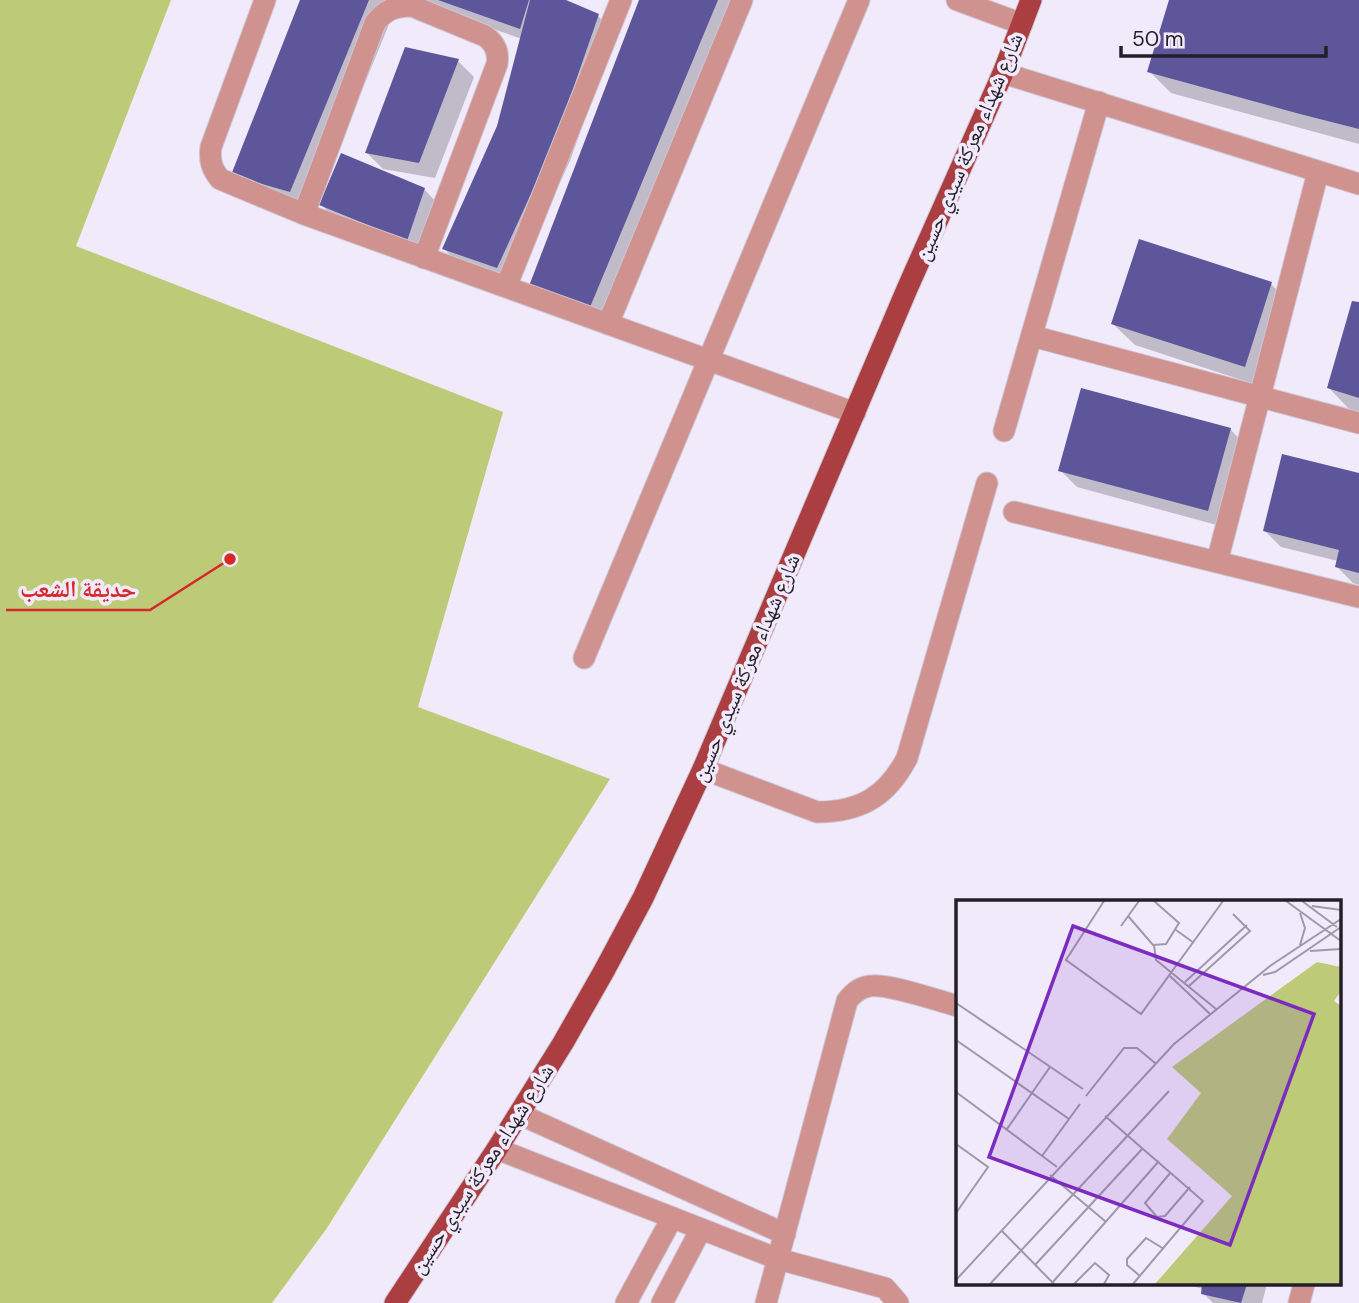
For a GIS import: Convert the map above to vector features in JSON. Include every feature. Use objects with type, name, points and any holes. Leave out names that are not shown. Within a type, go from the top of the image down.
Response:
[{"type":"main road","name":"شارع شهداء معركة سيدي حسين","points":[[395,1303],[519,1114],[604,971],[643,898],[703,769],[907,289],[1003,72],[1031,0]]},
{"type":"street","points":[[265,0],[211,147],[209,157],[213,170],[220,179],[304,214],[855,413]]},
{"type":"street","points":[[506,287],[621,0]]},
{"type":"street","points":[[608,324],[742,0]]},
{"type":"street","points":[[584,658],[859,0]]},
{"type":"street","points":[[957,0],[1022,24]]},
{"type":"street","points":[[304,214],[375,23],[390,9],[412,6],[485,36],[492,41],[498,56],[424,258]]},
{"type":"street","points":[[1003,72],[1359,184]]},
{"type":"street","points":[[1004,431],[1099,102]]},
{"type":"street","points":[[1217,562],[1318,172]]},
{"type":"street","points":[[1032,336],[1359,423]]},
{"type":"street","points":[[703,769],[817,812],[855,808],[886,789],[899,774],[907,758],[987,483]]},
{"type":"street","points":[[1014,512],[1359,597]]},
{"type":"street","points":[[766,1303],[847,1001],[861,988],[879,985],[956,1005]]},
{"type":"street","points":[[519,1114],[785,1234]]},
{"type":"street","points":[[497,1149],[778,1259],[885,1288],[898,1303]]},
{"type":"street","points":[[626,1303],[672,1217]]},
{"type":"street","points":[[662,1303],[701,1229]]},
{"type":"street","points":[[1299,1303],[1303,1286]]},
{"type":"green space","points":[[0,0],[171,0],[76,246],[503,412],[418,707],[610,779],[327,1228],[272,1303],[0,1303]]},
{"type":"building","points":[[300,0],[369,0],[290,192],[231,175]]},
{"type":"building","points":[[438,0],[529,0],[520,29]]},
{"type":"building","points":[[530,0],[566,0],[599,14],[554,144],[497,268],[442,249],[497,126]]},
{"type":"building","points":[[639,0],[718,0],[588,312],[529,286]]},
{"type":"building","points":[[1169,0],[1359,0],[1359,129],[1147,72]]},
{"type":"building","points":[[405,47],[459,59],[419,163],[365,153]]},
{"type":"building","points":[[341,153],[425,188],[407,241],[319,205]]},
{"type":"building","points":[[1139,239],[1272,282],[1245,367],[1111,324]]},
{"type":"building","points":[[1352,301],[1359,302],[1359,398],[1327,388]]},
{"type":"building","points":[[1081,388],[1231,428],[1208,511],[1058,471]]},
{"type":"building","points":[[1282,454],[1359,473],[1359,573],[1335,567],[1339,550],[1263,531]]},
{"type":"building","points":[[1202,1286],[1246,1286],[1241,1303],[1201,1294]]},
{"type":"place","name":"حديقة الشعب","points":[[230,559]]}]
